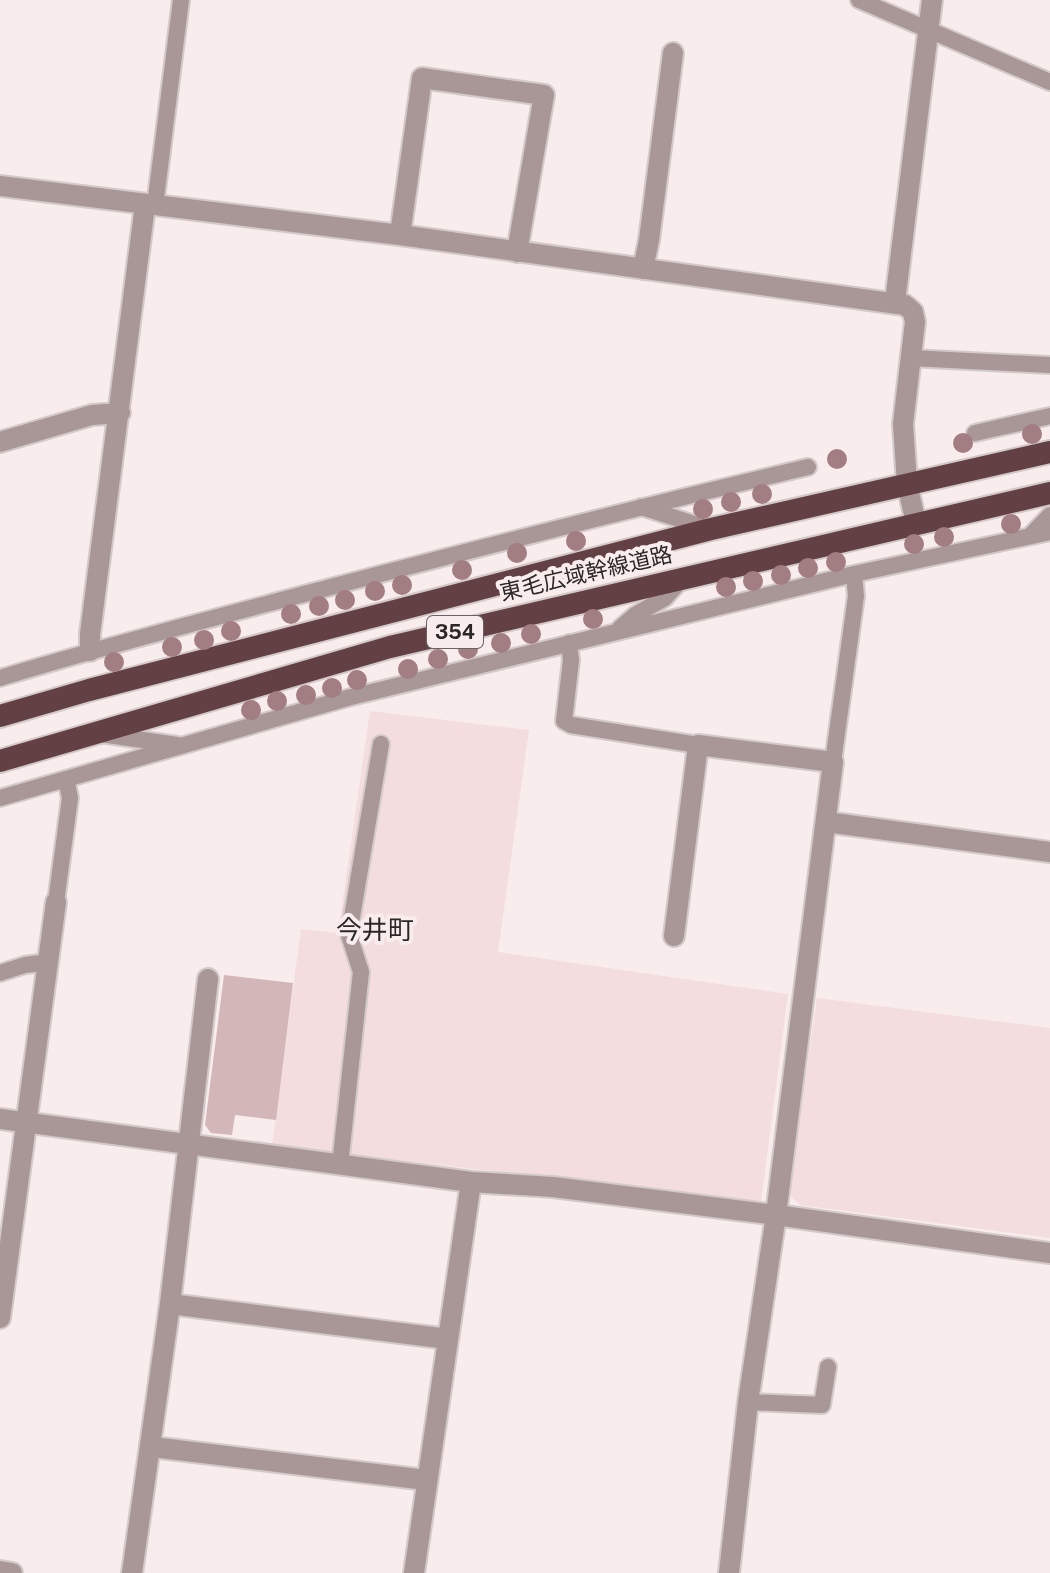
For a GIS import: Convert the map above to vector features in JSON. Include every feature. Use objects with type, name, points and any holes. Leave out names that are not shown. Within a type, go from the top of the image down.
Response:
[{"type":"highway","name":"東毛広域幹線道路","points":[[0,716],[89,690],[711,529],[1050,452]]},
{"type":"highway","name":"東毛広域幹線道路","points":[[0,761],[390,647],[1050,493]]},
{"type":"street","points":[[895,302],[932,0]]},
{"type":"street","points":[[643,269],[673,53]]},
{"type":"street","points":[[400,235],[422,78],[544,95],[517,252]]},
{"type":"street","points":[[0,186],[400,235],[905,305],[913,312],[915,322],[903,424],[907,484],[916,523]]},
{"type":"street","points":[[90,651],[150,206]]},
{"type":"street","points":[[0,442],[92,415],[120,413]]},
{"type":"street","points":[[674,936],[698,745],[833,762],[776,1215],[748,1402],[729,1573]]},
{"type":"street","points":[[826,822],[1050,852]]},
{"type":"street","points":[[0,1318],[56,902]]},
{"type":"street","points":[[132,1573],[152,1447],[208,979]]},
{"type":"street","points":[[0,1119],[187,1146],[471,1182],[553,1187],[1050,1253]]},
{"type":"street","points":[[414,1573],[471,1182]]},
{"type":"street","points":[[170,1304],[448,1339]]},
{"type":"street","points":[[152,1447],[426,1480]]},
{"type":"street","points":[[0,1571],[12,1573]]},
{"type":"lane","points":[[150,206],[181,0]]},
{"type":"lane","points":[[859,0],[1050,82]]},
{"type":"lane","points":[[911,358],[1050,365]]},
{"type":"lane","points":[[975,433],[1050,416]]},
{"type":"lane","points":[[0,678],[90,651],[639,507],[808,467]]},
{"type":"lane","points":[[639,507],[711,529]]},
{"type":"lane","points":[[1030,536],[1050,515]]},
{"type":"lane","points":[[0,798],[351,697],[854,574],[1050,532]]},
{"type":"lane","points":[[833,762],[856,596],[854,574]]},
{"type":"lane","points":[[617,631],[635,615],[665,598],[684,577]]},
{"type":"lane","points":[[569,643],[571,660],[564,721],[571,725],[698,745]]},
{"type":"lane","points":[[94,733],[183,746]]},
{"type":"lane","points":[[340,1165],[361,972],[349,935],[381,744]]},
{"type":"lane","points":[[56,902],[70,798],[66,779]]},
{"type":"lane","points":[[0,973],[49,962]]},
{"type":"lane","points":[[748,1402],[822,1405],[828,1367]]},
{"type":"shaded area","points":[[370,711],[529,730],[498,952],[788,994],[761,1203],[543,1174],[541,1177],[272,1145],[301,929],[338,933]]},
{"type":"shaded area","points":[[224,975],[293,983],[276,1120],[235,1115],[232,1135],[211,1133],[205,1125]]},
{"type":"shaded area","points":[[817,998],[1050,1028],[1050,1238],[800,1205],[789,1194]]},
{"type":"district","name":"今井町","points":[[375,929]]}]
